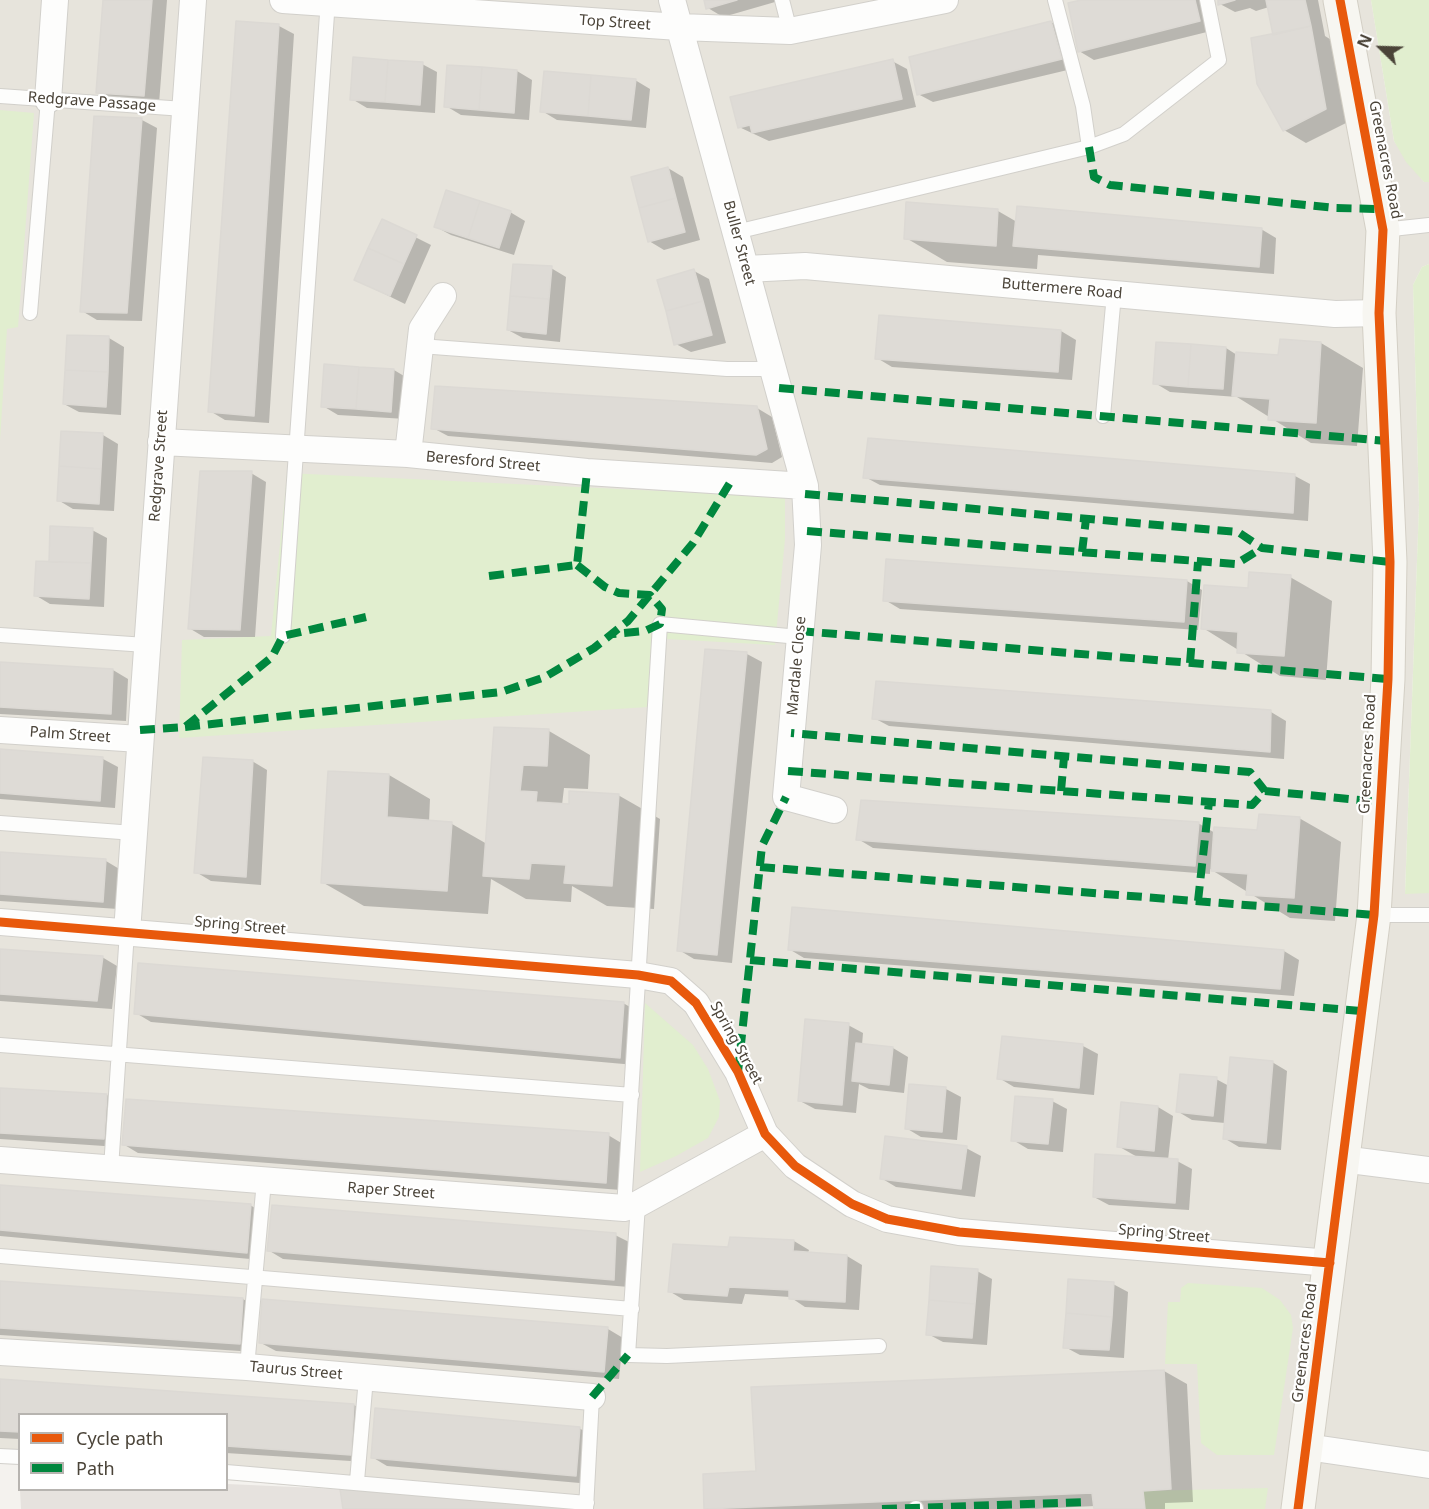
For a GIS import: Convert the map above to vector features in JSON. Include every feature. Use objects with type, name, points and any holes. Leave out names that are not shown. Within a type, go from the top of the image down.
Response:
[{"type":"street","points":[[48,100],[55,0]]},
{"type":"street","name":"Redgrave Street","points":[[128,932],[146,645],[193,0]]},
{"type":"street","name":"Top Street","points":[[283,0],[679,27],[790,31],[945,0]]},
{"type":"street","name":"Buller Street","points":[[672,0],[806,486]]},
{"type":"street","name":"Greenacres Road","points":[[1298,1509],[1374,915],[1388,679],[1390,562],[1379,313],[1383,230],[1340,0]]},
{"type":"street","name":"Buttermere Road","points":[[746,269],[805,266],[1335,314],[1379,313]]},
{"type":"street","points":[[408,454],[422,329],[443,296]]},
{"type":"street","name":"Beresford Street","points":[[161,442],[408,454],[587,471],[806,486]]},
{"type":"street","name":"Mardale Close","points":[[806,486],[808,545],[798,637],[786,797],[834,810]]},
{"type":"street","name":"Palm Street","points":[[0,730],[140,740]]},
{"type":"street","name":"Spring Street","points":[[0,922],[638,975],[671,981],[696,1003],[738,1072],[765,1134],[795,1166],[819,1184],[852,1204],[887,1219],[959,1232],[1330,1263]]},
{"type":"street","points":[[631,1206],[765,1134]]},
{"type":"street","points":[[1342,1159],[1429,1170]]},
{"type":"street","name":"Raper Street","points":[[0,1160],[631,1206]]},
{"type":"street","name":"Taurus Street","points":[[0,1352],[247,1367],[592,1397]]},
{"type":"street","points":[[1307,1448],[1429,1465]]},
{"type":"lane","points":[[782,0],[790,31]]},
{"type":"lane","points":[[1055,0],[1083,106],[1089,147]]},
{"type":"lane","points":[[736,232],[1089,147],[1124,134],[1219,60],[1207,0]]},
{"type":"lane","points":[[283,636],[328,2]]},
{"type":"lane","name":"Redgrave Passage","points":[[0,96],[184,109]]},
{"type":"lane","points":[[30,313],[48,100]]},
{"type":"lane","points":[[1383,230],[1429,225]]},
{"type":"lane","points":[[1103,416],[1114,294]]},
{"type":"lane","points":[[420,346],[727,369],[773,369]]},
{"type":"lane","points":[[798,637],[660,624],[632,1095],[632,1309],[628,1355],[667,1356],[879,1346]]},
{"type":"lane","points":[[0,635],[146,645]]},
{"type":"lane","points":[[0,823],[134,833]]},
{"type":"lane","points":[[1374,915],[1429,915]]},
{"type":"lane","points":[[111,1168],[128,932]]},
{"type":"lane","points":[[0,1045],[632,1095]]},
{"type":"lane","points":[[247,1367],[264,1181]]},
{"type":"lane","points":[[0,1256],[632,1309]]},
{"type":"lane","points":[[357,1481],[366,1378]]},
{"type":"lane","points":[[228,1472],[357,1481],[587,1506],[592,1397]]},
{"type":"lane","points":[[0,1456],[18,1457]]},
{"type":"shaded area","points":[[0,0],[1371,0],[1394,141],[1424,182],[1429,182],[1429,264],[1422,267],[1413,285],[1419,505],[1405,893],[1429,893],[1429,1509],[577,1509],[228,1480],[228,1413],[18,1413],[18,1464],[0,1463]]},
{"type":"shaded area","points":[[228,1484],[340,1489],[577,1509],[21,1509],[20,1491],[228,1491]]},
{"type":"green space","points":[[1371,0],[1429,0],[1429,182],[1424,182],[1406,162],[1394,141]]},
{"type":"green space","points":[[0,110],[34,113],[18,327],[7,329],[0,441]]},
{"type":"green space","points":[[1429,264],[1429,893],[1405,894],[1419,505],[1413,285],[1422,267]]},
{"type":"green space","points":[[287,473],[785,497],[785,539],[775,645],[666,639],[663,706],[179,738],[182,640],[271,636]]},
{"type":"green space","points":[[645,1003],[693,1045],[708,1069],[720,1101],[719,1117],[708,1138],[640,1172]]},
{"type":"green space","points":[[1188,1283],[1262,1288],[1280,1300],[1291,1315],[1293,1328],[1274,1455],[1217,1455],[1201,1443],[1197,1364],[1165,1364],[1168,1302],[1180,1302],[1181,1288]]},
{"type":"green space","points":[[1268,1488],[1265,1509],[1145,1509],[1143,1491]]},
{"type":"building","points":[[103,0],[152,0],[144,96],[96,93]]},
{"type":"building","points":[[704,0],[737,0],[706,9]]},
{"type":"building","points":[[1081,0],[1195,0],[1200,21],[1078,52],[1068,3]]},
{"type":"building","points":[[1218,0],[1235,0],[1218,5]]},
{"type":"building","points":[[1266,0],[1305,0],[1311,26],[1273,35]]},
{"type":"building","points":[[236,21],[279,24],[254,416],[208,412]]},
{"type":"building","points":[[1051,21],[1062,59],[917,95],[909,57]]},
{"type":"building","points":[[1311,26],[1326,109],[1283,131],[1257,84],[1251,38]]},
{"type":"building","points":[[353,57],[388,60],[385,102],[350,100]]},
{"type":"building","points":[[893,59],[902,99],[752,133],[750,125],[738,128],[730,97]]},
{"type":"building","points":[[388,60],[423,62],[420,105],[385,102]]},
{"type":"building","points":[[447,65],[482,67],[479,110],[444,107]]},
{"type":"building","points":[[482,67],[517,70],[514,113],[479,110]]},
{"type":"building","points":[[544,71],[591,75],[588,116],[540,112]]},
{"type":"building","points":[[591,75],[636,79],[631,120],[588,116]]},
{"type":"building","points":[[94,116],[142,118],[127,313],[80,312]]},
{"type":"building","points":[[668,167],[676,198],[639,208],[631,177]]},
{"type":"building","points":[[446,190],[480,201],[468,238],[434,227]]},
{"type":"building","points":[[676,198],[685,232],[648,242],[639,208]]},
{"type":"building","points":[[480,201],[511,211],[499,248],[468,238]]},
{"type":"building","points":[[906,202],[998,209],[996,246],[904,239]]},
{"type":"building","points":[[1017,206],[1262,228],[1259,267],[1013,246]]},
{"type":"building","points":[[382,219],[417,235],[404,264],[368,248]]},
{"type":"building","points":[[368,248],[404,264],[390,296],[354,280]]},
{"type":"building","points":[[513,264],[552,266],[549,299],[510,296]]},
{"type":"building","points":[[694,269],[703,301],[666,311],[657,280]]},
{"type":"building","points":[[510,296],[549,299],[546,334],[507,330]]},
{"type":"building","points":[[703,301],[712,335],[674,345],[666,311]]},
{"type":"building","points":[[879,315],[1061,330],[1058,372],[875,359]]},
{"type":"building","points":[[67,335],[109,336],[108,372],[65,370]]},
{"type":"building","points":[[1280,339],[1321,342],[1316,423],[1268,420],[1270,399],[1232,396],[1236,352],[1278,355]]},
{"type":"building","points":[[1156,342],[1191,344],[1188,387],[1153,384]]},
{"type":"building","points":[[1191,344],[1226,347],[1223,389],[1188,387]]},
{"type":"building","points":[[324,364],[359,367],[356,409],[321,407]]},
{"type":"building","points":[[359,367],[394,369],[391,412],[356,409]]},
{"type":"building","points":[[65,370],[108,372],[106,407],[63,404]]},
{"type":"building","points":[[435,386],[757,406],[767,449],[756,455],[431,429]]},
{"type":"building","points":[[61,431],[103,433],[101,469],[59,466]]},
{"type":"building","points":[[868,438],[1295,474],[1293,513],[863,478]]},
{"type":"building","points":[[59,466],[101,469],[99,504],[57,501]]},
{"type":"building","points":[[200,471],[252,471],[240,630],[188,629]]},
{"type":"building","points":[[50,526],[93,528],[91,563],[49,562]]},
{"type":"building","points":[[886,559],[1187,580],[1184,622],[883,601]]},
{"type":"building","points":[[36,561],[91,563],[89,599],[34,596]]},
{"type":"building","points":[[1249,572],[1291,575],[1284,656],[1237,653],[1238,632],[1201,629],[1204,585],[1248,588]]},
{"type":"building","points":[[705,649],[747,652],[717,955],[677,951]]},
{"type":"building","points":[[0,662],[113,669],[111,714],[0,707]]},
{"type":"building","points":[[876,681],[1271,710],[1270,752],[872,719]]},
{"type":"building","points":[[494,727],[549,729],[547,766],[523,765],[520,791],[537,792],[536,802],[569,804],[569,791],[619,794],[612,886],[564,883],[566,865],[531,863],[529,879],[483,876]]},
{"type":"building","points":[[0,749],[103,757],[100,801],[0,793]]},
{"type":"building","points":[[203,757],[253,760],[246,877],[194,873]]},
{"type":"building","points":[[328,771],[389,774],[387,817],[452,822],[447,891],[321,883]]},
{"type":"building","points":[[861,800],[1199,822],[1195,866],[856,840]]},
{"type":"building","points":[[1259,814],[1300,817],[1294,898],[1246,895],[1248,874],[1211,871],[1214,827],[1257,830]]},
{"type":"building","points":[[0,852],[106,859],[103,902],[0,894]]},
{"type":"building","points":[[792,907],[1284,950],[1280,989],[788,950]]},
{"type":"building","points":[[0,949],[103,956],[97,1001],[0,994]]},
{"type":"building","points":[[138,963],[624,1002],[620,1058],[134,1014]]},
{"type":"building","points":[[805,1019],[849,1023],[842,1105],[798,1101]]},
{"type":"building","points":[[1002,1036],[1083,1044],[1079,1088],[997,1079]]},
{"type":"building","points":[[856,1043],[893,1047],[889,1085],[852,1081]]},
{"type":"building","points":[[1230,1057],[1273,1061],[1266,1143],[1223,1139]]},
{"type":"building","points":[[1180,1074],[1217,1077],[1213,1116],[1176,1112]]},
{"type":"building","points":[[909,1084],[946,1087],[942,1132],[905,1129]]},
{"type":"building","points":[[0,1088],[107,1094],[104,1139],[0,1133]]},
{"type":"building","points":[[1015,1096],[1053,1099],[1048,1144],[1011,1141]]},
{"type":"building","points":[[126,1099],[609,1133],[606,1183],[122,1145]]},
{"type":"building","points":[[1121,1102],[1158,1106],[1154,1151],[1117,1147]]},
{"type":"building","points":[[885,1136],[967,1146],[961,1189],[880,1179]]},
{"type":"building","points":[[1095,1154],[1178,1159],[1175,1203],[1093,1197]]},
{"type":"building","points":[[0,1185],[251,1204],[247,1253],[0,1230]]},
{"type":"building","points":[[272,1205],[616,1233],[614,1280],[267,1251]]},
{"type":"building","points":[[730,1237],[794,1240],[793,1251],[847,1255],[845,1302],[789,1299],[789,1290],[729,1287],[727,1296],[668,1292],[673,1244],[728,1247]]},
{"type":"building","points":[[931,1266],[978,1269],[975,1304],[929,1300]]},
{"type":"building","points":[[1068,1279],[1114,1282],[1112,1317],[1066,1313]]},
{"type":"building","points":[[0,1281],[243,1298],[240,1344],[0,1328]]},
{"type":"building","points":[[262,1299],[608,1327],[604,1372],[259,1343]]},
{"type":"building","points":[[929,1300],[975,1304],[972,1338],[926,1335]]},
{"type":"building","points":[[1066,1313],[1112,1317],[1109,1350],[1063,1348]]},
{"type":"building","points":[[1164,1370],[1171,1489],[1143,1491],[1145,1509],[1094,1509],[1092,1493],[704,1509],[703,1474],[756,1471],[751,1387]]},
{"type":"building","points":[[0,1379],[354,1404],[351,1455],[228,1446],[228,1413],[18,1413],[18,1432],[0,1431]]},
{"type":"building","points":[[375,1408],[580,1427],[576,1476],[371,1458]]},
{"type":"building","points":[[340,1489],[574,1509],[343,1509]]},
{"type":"marked path","points":[[1089,147],[1094,177],[1110,185],[1335,208],[1379,209]]},
{"type":"marked path","points":[[779,388],[1386,441]]},
{"type":"marked path","points":[[489,576],[577,565],[587,472]]},
{"type":"marked path","points":[[185,727],[501,692],[545,677],[594,648],[628,621],[693,543],[731,481]]},
{"type":"marked path","points":[[805,494],[1238,532],[1262,548],[1390,562]]},
{"type":"marked path","points":[[1082,552],[1086,519]]},
{"type":"marked path","points":[[807,531],[1236,564],[1262,548]]},
{"type":"marked path","points":[[1190,663],[1198,562]]},
{"type":"marked path","points":[[577,565],[605,587],[619,593],[650,595],[662,609],[660,624],[645,631],[613,634]]},
{"type":"marked path","points":[[140,730],[185,727],[272,657],[283,636],[366,617]]},
{"type":"marked path","points":[[799,631],[1388,679]]},
{"type":"marked path","points":[[788,771],[1252,805],[1265,791],[1250,772],[791,733]]},
{"type":"marked path","points":[[1061,791],[1064,757]]},
{"type":"marked path","points":[[1265,791],[1381,802]]},
{"type":"marked path","points":[[738,1072],[762,846],[786,797]]},
{"type":"marked path","points":[[1198,901],[1209,802]]},
{"type":"marked path","points":[[760,867],[1374,915]]},
{"type":"marked path","points":[[750,960],[1361,1011]]},
{"type":"marked path","points":[[592,1397],[628,1355]]},
{"type":"marked path","points":[[882,1509],[1087,1502]]},
{"type":"cycle path","points":[[1298,1509],[1374,915],[1388,679],[1390,562],[1379,313],[1383,230],[1340,0]]},
{"type":"cycle path","points":[[0,922],[638,975],[671,981],[696,1003],[738,1072],[765,1134],[795,1166],[852,1204],[887,1219],[959,1232],[1330,1263]]}]
